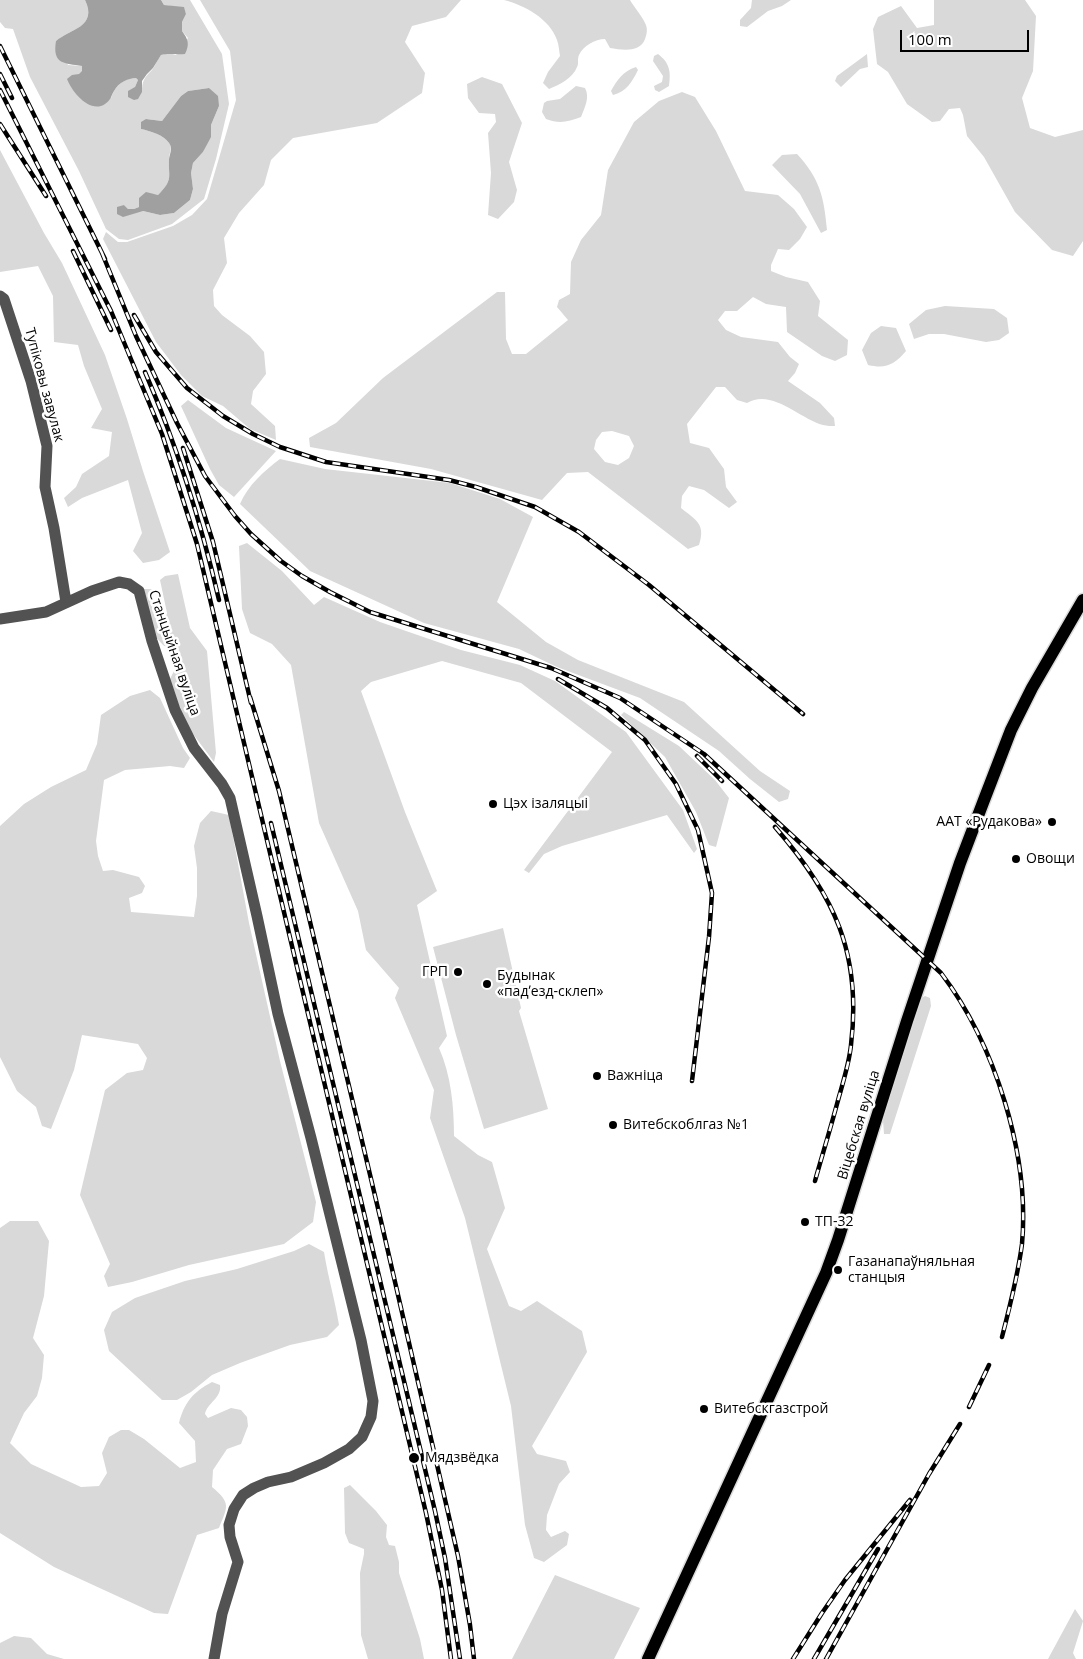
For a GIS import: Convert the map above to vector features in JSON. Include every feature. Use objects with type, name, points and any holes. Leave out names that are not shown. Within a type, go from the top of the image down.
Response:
[{"type":"main road","name":"Віцебская вуліца","points":[[648,1659],[826,1273],[960,863],[1011,730],[1032,688],[1083,600]]},
{"type":"street","name":"Тупіковы завулак","points":[[0,296],[4,299],[31,381],[47,446],[45,487],[66,602]]},
{"type":"street","name":"Станцыйная вуліца","points":[[0,619],[46,612],[92,591],[119,582],[129,584],[139,591],[152,642],[175,710],[194,748],[222,784],[230,798],[258,916],[278,1014],[361,1340],[373,1401],[371,1417],[362,1437],[349,1449],[324,1463],[291,1477],[268,1482],[254,1488],[243,1495],[234,1509],[229,1524],[230,1536],[238,1562],[222,1614],[214,1659]]},
{"type":"shaded area","points":[[0,0],[85,0],[88,16],[85,22],[56,41],[68,65],[82,66],[82,72],[79,75],[72,75],[111,98],[120,84],[131,78],[138,80],[135,87],[142,92],[144,80],[161,55],[169,53],[176,55],[188,38],[182,31],[182,22],[186,14],[184,8],[164,5],[161,0],[190,0],[222,54],[229,104],[204,199],[172,224],[128,240],[119,239],[106,229],[79,171],[30,77],[13,29],[5,28],[0,22]],"holes":[[[209,88],[219,106],[211,125],[210,137],[203,152],[193,163],[191,173],[193,189],[190,200],[174,213],[160,215],[143,211],[117,214],[124,205],[128,209],[134,209],[139,207],[152,194],[158,195],[168,181],[170,145],[167,140],[160,136],[141,129],[146,119],[162,121],[181,96],[188,91]]]},
{"type":"shaded area","points":[[85,0],[161,0],[164,5],[184,7],[186,14],[182,22],[182,31],[188,44],[185,54],[161,55],[142,81],[142,92],[138,99],[134,100],[128,97],[128,91],[135,87],[138,80],[133,78],[118,86],[105,104],[93,106],[88,104],[77,95],[67,79],[72,75],[79,74],[82,71],[82,66],[61,61],[56,55],[55,49],[56,41],[85,22],[88,16],[88,9]]},
{"type":"shaded area","points":[[200,0],[461,0],[446,17],[412,26],[405,42],[425,73],[422,93],[377,123],[293,138],[271,160],[264,185],[239,213],[224,238],[227,263],[213,290],[214,306],[222,315],[250,336],[264,352],[266,374],[253,391],[251,404],[275,426],[276,440],[250,429],[223,406],[202,396],[181,375],[156,342],[103,239],[106,232],[118,242],[127,242],[173,226],[192,215],[207,199],[236,100],[230,51]]},
{"type":"shaded area","points":[[504,0],[630,0],[646,25],[645,39],[635,49],[610,48],[605,39],[597,40],[583,49],[578,58],[578,66],[572,75],[549,89],[543,83],[548,72],[560,56],[554,32],[542,19],[528,9]]},
{"type":"shaded area","points":[[752,0],[791,0],[782,6],[768,11],[747,27],[740,26],[740,20],[751,8]]},
{"type":"shaded area","points":[[934,0],[1025,0],[1036,16],[1033,71],[1022,98],[1030,128],[1055,137],[1083,130],[1083,241],[1073,256],[1052,250],[1015,212],[984,157],[967,136],[960,108],[949,109],[940,121],[932,122],[907,104],[888,72],[877,64],[873,29],[878,17],[901,6],[917,28],[934,25]]},
{"type":"shaded area","points":[[658,54],[667,64],[670,76],[669,86],[659,92],[655,90],[654,86],[662,82],[663,76],[653,61],[654,56]]},
{"type":"shaded area","points":[[867,54],[868,67],[860,69],[841,87],[835,81],[837,76]]},
{"type":"shaded area","points":[[636,67],[638,70],[628,86],[622,92],[613,95],[611,91],[618,80],[624,73]]},
{"type":"shaded area","points":[[482,77],[502,84],[522,123],[509,162],[517,190],[514,202],[498,219],[488,215],[491,173],[488,133],[496,122],[495,114],[479,113],[468,98],[467,84]]},
{"type":"shaded area","points":[[576,86],[585,88],[587,95],[581,117],[564,122],[546,119],[542,112],[544,103],[560,99]]},
{"type":"shaded area","points":[[209,88],[218,96],[219,106],[211,125],[211,137],[203,152],[193,163],[191,173],[193,189],[190,200],[174,213],[160,215],[143,211],[123,217],[117,214],[117,207],[124,205],[128,209],[134,209],[139,207],[139,198],[146,192],[158,195],[168,181],[170,145],[167,140],[160,136],[141,129],[141,122],[146,119],[162,121],[181,96],[188,91]]},
{"type":"shaded area","points":[[682,92],[695,97],[716,131],[745,191],[778,195],[794,209],[807,227],[800,239],[789,250],[778,249],[771,265],[771,271],[808,282],[820,301],[818,316],[848,340],[847,355],[835,361],[822,356],[787,332],[786,307],[766,304],[753,297],[737,311],[725,311],[718,320],[726,330],[741,337],[778,342],[790,357],[799,364],[795,373],[788,381],[820,403],[834,418],[835,426],[814,422],[786,406],[766,399],[756,399],[747,403],[737,400],[725,387],[716,387],[687,424],[690,443],[709,448],[724,469],[726,487],[737,502],[729,508],[704,490],[689,486],[682,496],[681,508],[698,523],[701,538],[699,545],[688,549],[588,472],[567,473],[542,500],[431,469],[310,447],[309,438],[336,423],[383,378],[497,292],[505,292],[506,339],[512,354],[526,354],[568,320],[557,307],[559,300],[570,294],[571,262],[581,240],[601,215],[608,170],[634,122],[659,101]],"holes":[[[612,431],[629,436],[634,446],[629,458],[618,465],[605,462],[594,449],[596,440],[602,432]]]},
{"type":"shaded area","points":[[0,150],[62,263],[105,355],[170,552],[159,560],[143,563],[133,551],[142,533],[128,480],[82,498],[68,507],[64,498],[76,487],[82,474],[109,456],[112,432],[91,428],[102,409],[84,366],[78,345],[54,342],[53,296],[38,266],[0,272]]},
{"type":"shaded area","points":[[797,154],[811,172],[820,189],[827,230],[821,233],[800,194],[772,165],[782,155]]},
{"type":"shaded area","points":[[945,306],[994,309],[1007,318],[1009,333],[999,340],[986,342],[944,334],[929,334],[914,339],[909,324],[926,310]]},
{"type":"shaded area","points":[[881,326],[896,328],[906,351],[898,360],[889,365],[868,365],[862,350],[871,333]]},
{"type":"shaded area","points":[[188,400],[226,428],[276,451],[234,497],[219,485],[210,469],[181,406]]},
{"type":"shaded area","points":[[280,459],[325,469],[450,483],[500,499],[533,517],[497,602],[546,642],[578,660],[684,702],[760,771],[790,791],[788,799],[779,802],[719,751],[640,698],[557,667],[519,649],[424,623],[310,571],[240,504],[247,491],[257,479]]},
{"type":"shaded area","points":[[247,543],[282,571],[314,605],[324,597],[380,622],[461,650],[520,665],[555,681],[626,732],[683,810],[697,849],[694,853],[667,815],[562,846],[544,854],[529,873],[524,870],[612,752],[521,683],[442,661],[371,682],[361,691],[405,812],[437,891],[417,905],[447,1036],[439,1048],[451,1091],[454,1136],[478,1155],[492,1162],[505,1208],[487,1249],[509,1306],[521,1311],[537,1301],[582,1331],[587,1352],[532,1446],[537,1454],[566,1461],[570,1472],[559,1484],[547,1515],[546,1530],[551,1537],[565,1531],[569,1534],[567,1545],[544,1562],[534,1558],[525,1525],[511,1406],[465,1218],[430,1118],[434,1090],[395,998],[399,988],[366,950],[358,911],[319,823],[291,665],[272,644],[250,633],[242,609],[239,546]]},
{"type":"shaded area","points":[[178,574],[190,628],[207,651],[216,753],[214,762],[187,726],[169,681],[179,661],[172,651],[154,635],[144,589],[153,589],[155,616],[162,621],[167,613],[160,580],[165,576]]},
{"type":"shaded area","points":[[150,690],[160,698],[183,748],[190,758],[184,768],[170,766],[125,770],[104,780],[96,841],[98,856],[103,871],[113,870],[139,877],[145,886],[142,893],[129,898],[131,912],[194,917],[197,896],[197,868],[194,846],[200,823],[211,811],[229,815],[249,923],[280,1061],[316,1202],[313,1222],[284,1244],[189,1265],[108,1287],[104,1276],[110,1264],[80,1195],[105,1090],[127,1073],[143,1070],[147,1058],[138,1044],[82,1035],[74,1070],[51,1129],[42,1126],[36,1107],[17,1091],[0,1057],[0,826],[24,804],[51,787],[86,770],[97,744],[101,715],[130,696]]},
{"type":"shaded area","points":[[624,712],[679,746],[715,780],[729,798],[716,847],[709,845],[696,812],[665,757],[621,715]]},
{"type":"shaded area","points":[[503,928],[521,1008],[519,1011],[548,1109],[484,1129],[456,1035],[433,947]]},
{"type":"shaded area","points":[[925,996],[930,998],[931,1006],[890,1134],[884,1134],[883,1120],[916,1007],[920,999]]},
{"type":"shaded area","points":[[10,1221],[38,1221],[49,1241],[44,1296],[33,1338],[44,1355],[42,1378],[37,1396],[24,1413],[10,1443],[31,1464],[81,1487],[99,1486],[107,1473],[102,1453],[109,1437],[121,1430],[129,1430],[144,1439],[180,1468],[196,1462],[195,1441],[179,1423],[190,1399],[212,1382],[220,1385],[220,1390],[217,1397],[206,1410],[205,1414],[208,1418],[231,1408],[241,1410],[247,1417],[248,1426],[241,1444],[227,1449],[213,1470],[212,1487],[222,1497],[226,1505],[222,1521],[219,1528],[197,1535],[168,1614],[154,1613],[54,1567],[0,1533],[0,1228]]},
{"type":"shaded area","points":[[309,1244],[324,1252],[339,1325],[327,1337],[290,1345],[240,1363],[212,1375],[191,1392],[177,1400],[162,1400],[109,1351],[104,1330],[112,1312],[135,1298],[185,1281],[237,1269],[294,1251]]},
{"type":"shaded area","points":[[350,1485],[387,1525],[386,1537],[389,1545],[395,1546],[399,1562],[399,1573],[420,1639],[424,1659],[368,1659],[361,1635],[360,1573],[364,1549],[349,1543],[345,1533],[344,1488]]},
{"type":"shaded area","points":[[555,1575],[640,1608],[614,1659],[512,1659]]},
{"type":"shaded area","points":[[1075,1609],[1083,1621],[1073,1653],[1076,1659],[1048,1659]]},
{"type":"shaded area","points":[[14,1636],[31,1638],[47,1654],[64,1659],[0,1659],[0,1643]]},
{"type":"railway","points":[[0,46],[105,259]]},
{"type":"railway","points":[[0,74],[12,98]]},
{"type":"railway","points":[[0,90],[111,311],[162,434],[197,544],[426,1513],[442,1590],[451,1659]]},
{"type":"railway","points":[[0,124],[46,196]]},
{"type":"railway","points":[[73,251],[111,330]]},
{"type":"railway","points":[[102,253],[136,336],[177,423],[205,476],[251,534],[281,561],[302,576],[370,612],[551,668],[620,698],[704,754],[941,973],[978,1033],[1005,1102],[1014,1138],[1023,1210],[1022,1244],[1002,1337]]},
{"type":"railway","points":[[134,315],[156,352],[187,388],[223,416],[253,434],[280,447],[326,462],[449,480],[476,487],[535,507],[579,532],[649,585],[803,714]]},
{"type":"railway","points":[[145,372],[168,428],[187,484],[219,600]]},
{"type":"railway","points":[[183,448],[213,542],[251,703]]},
{"type":"railway","points":[[558,679],[607,708],[645,740],[676,784],[698,830],[712,893],[709,937],[692,1081]]},
{"type":"railway","points":[[250,697],[279,791],[381,1221],[458,1556],[474,1659]]},
{"type":"railway","points":[[697,756],[722,781]]},
{"type":"railway","points":[[271,823],[435,1511],[445,1558],[460,1659]]},
{"type":"railway","points":[[775,827],[796,852],[828,902],[839,927],[847,954],[852,982],[853,1012],[849,1060],[815,1181]]},
{"type":"railway","points":[[969,1407],[989,1365]]},
{"type":"railway","points":[[826,1659],[929,1474],[960,1424]]},
{"type":"railway","points":[[793,1659],[845,1580],[910,1500]]},
{"type":"railway","points":[[814,1659],[878,1549]]},
{"type":"place","name":"Цэх ізаляцыі","points":[[493,804]]},
{"type":"place","name":"ААТ «Рудакова»","points":[[1052,822]]},
{"type":"place","name":"Овощи","points":[[1016,859]]},
{"type":"place","name":"ГРП","points":[[458,972]]},
{"type":"place","name":"Будынак «падʼезд-склеп»","points":[[487,984]]},
{"type":"place","name":"Важніца","points":[[597,1076]]},
{"type":"place","name":"Витебскоблгаз №1","points":[[613,1125]]},
{"type":"place","name":"ТП-32","points":[[805,1222]]},
{"type":"place","name":"Газанапаўняльная станцыя","points":[[838,1270]]},
{"type":"place","name":"Витебскгазстрой","points":[[704,1409]]},
{"type":"place","name":"Мядзвёдка","points":[[414,1458]]}]
